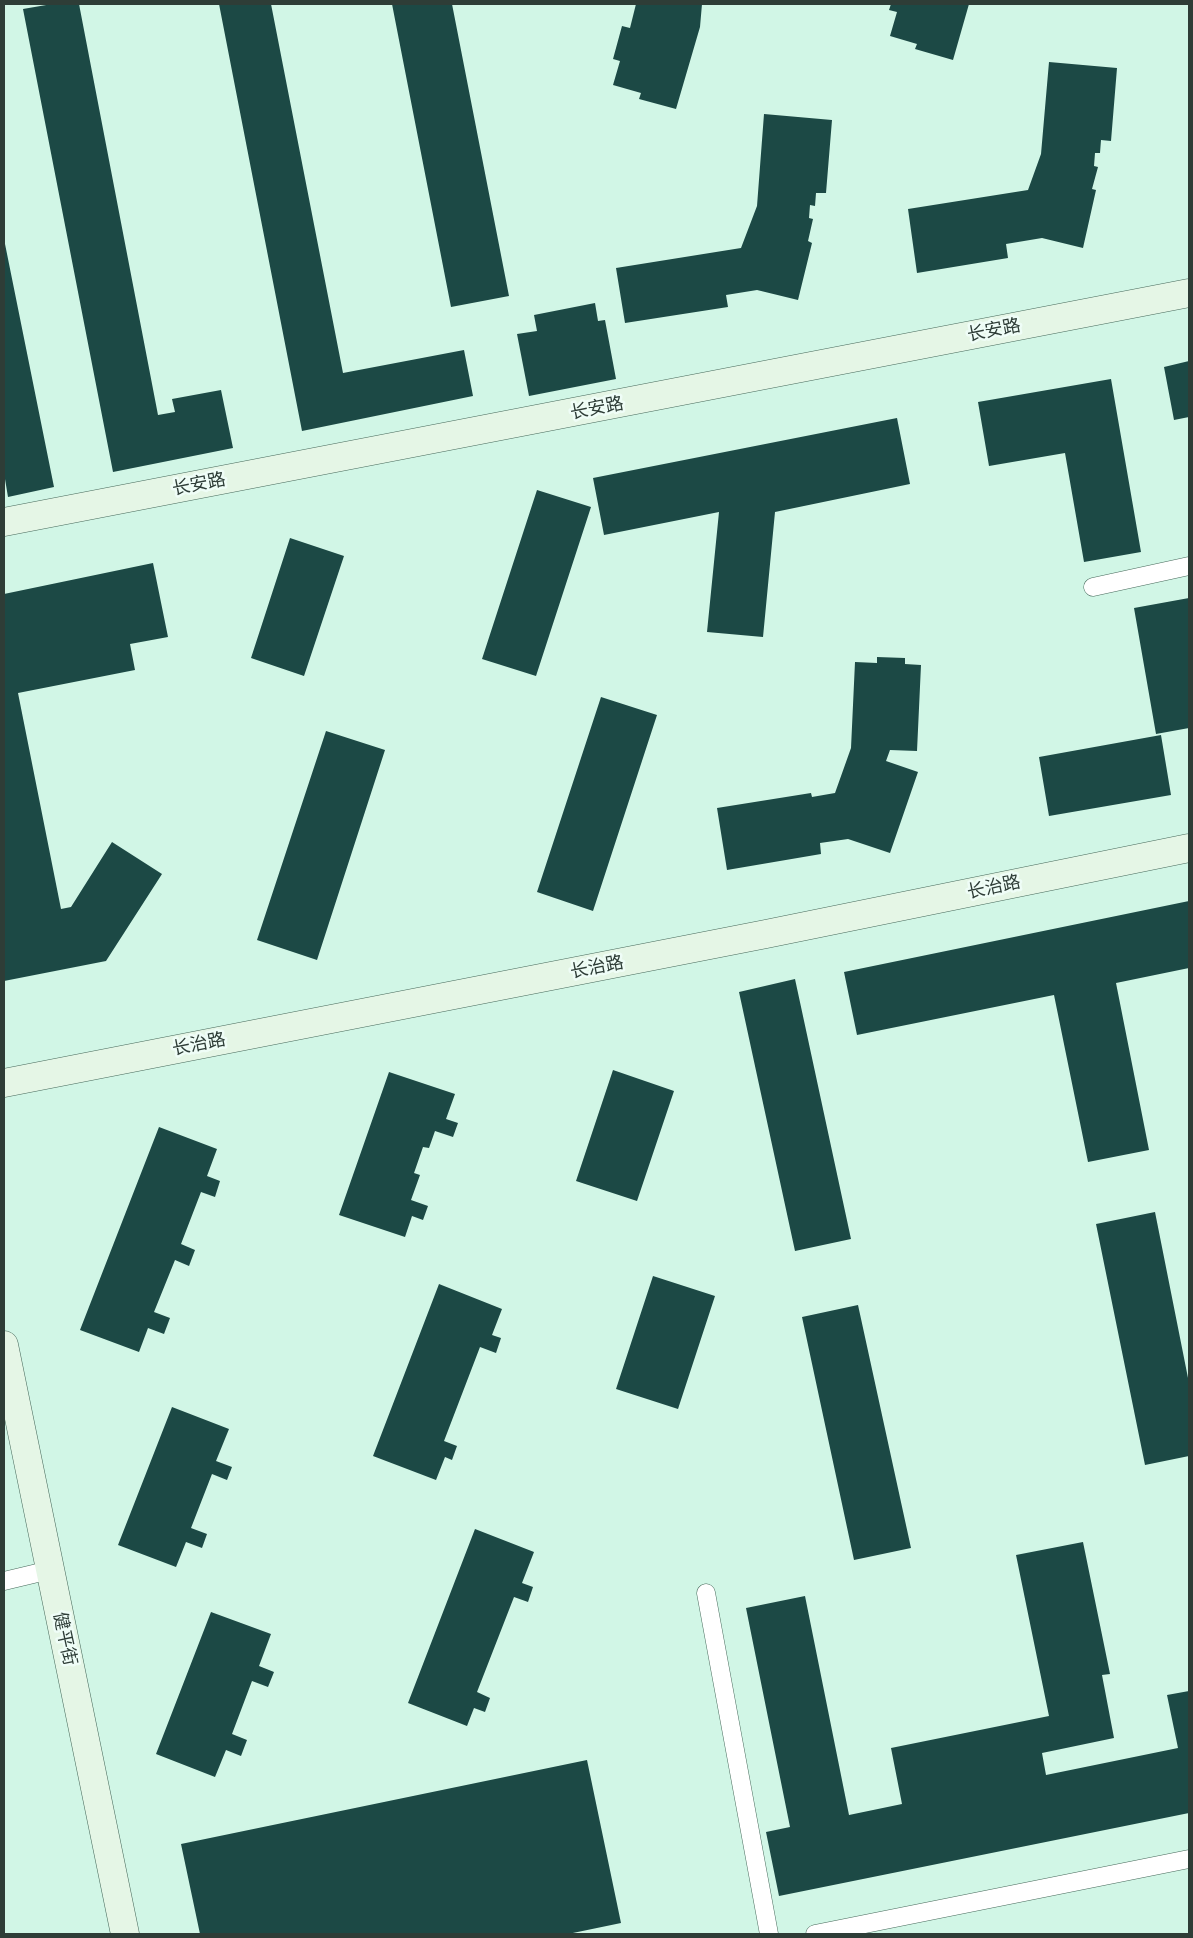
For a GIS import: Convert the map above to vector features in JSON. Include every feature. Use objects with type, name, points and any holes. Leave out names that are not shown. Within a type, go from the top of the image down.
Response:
[{"type":"street","name":"长安路","points":[[4,522],[1189,294]]},
{"type":"street","name":"长治路","points":[[4,1083],[766,934],[1189,848]]},
{"type":"street","name":"健平街","points":[[4,1345],[124,1934]]},
{"type":"lane","points":[[1092,587],[1189,566]]},
{"type":"lane","points":[[4,1581],[50,1570]]},
{"type":"lane","points":[[706,1593],[769,1934]]},
{"type":"lane","points":[[815,1934],[1189,1858]]},
{"type":"building","points":[[52,4],[79,4],[158,415],[175,412],[172,399],[221,390],[233,448],[113,472],[23,9]]},
{"type":"building","points":[[219,4],[271,4],[343,373],[464,350],[473,396],[302,431]]},
{"type":"building","points":[[392,4],[452,4],[509,296],[451,307]]},
{"type":"building","points":[[636,4],[702,4],[700,27],[676,109],[639,99],[641,93],[613,85],[620,61],[613,59],[622,26],[630,28]]},
{"type":"building","points":[[891,4],[969,4],[953,60],[915,49],[917,44],[890,36],[897,12],[889,10]]},
{"type":"building","points":[[1049,62],[1117,68],[1111,141],[1101,140],[1100,153],[1095,153],[1094,166],[1098,167],[1092,189],[1096,190],[1083,248],[1042,238],[1006,244],[1008,258],[917,273],[908,209],[1028,190],[1041,154]]},
{"type":"building","points":[[764,114],[832,120],[826,193],[816,193],[815,206],[810,205],[809,218],[813,219],[808,241],[812,243],[798,300],[757,290],[726,295],[728,307],[625,323],[616,268],[741,248],[757,206]]},
{"type":"building","points":[[4,239],[54,487],[8,497],[4,473]]},
{"type":"building","points":[[595,303],[598,321],[605,320],[616,379],[529,396],[517,334],[537,331],[534,315]]},
{"type":"building","points":[[1189,361],[1189,417],[1174,420],[1164,367]]},
{"type":"building","points":[[1111,379],[1141,552],[1084,562],[1065,453],[989,466],[978,402]]},
{"type":"building","points":[[897,418],[910,484],[775,512],[763,637],[707,632],[719,512],[604,535],[593,478]]},
{"type":"building","points":[[537,490],[591,507],[536,676],[482,659]]},
{"type":"building","points":[[290,538],[344,556],[304,676],[251,658]]},
{"type":"building","points":[[153,563],[168,637],[130,644],[135,670],[18,693],[61,909],[71,907],[112,842],[162,874],[106,961],[4,981],[4,594]]},
{"type":"building","points":[[1189,598],[1189,728],[1156,734],[1134,608]]},
{"type":"building","points":[[877,657],[905,658],[905,664],[921,665],[917,751],[890,750],[886,761],[918,772],[890,853],[848,839],[820,843],[821,854],[727,870],[717,808],[811,793],[812,797],[835,793],[851,748],[855,662],[877,663]]},
{"type":"building","points":[[601,697],[657,715],[593,911],[537,892]]},
{"type":"building","points":[[326,731],[385,750],[317,960],[257,940]]},
{"type":"building","points":[[1161,735],[1171,795],[1049,816],[1039,757]]},
{"type":"building","points":[[1189,901],[1189,968],[1116,983],[1149,1150],[1088,1162],[1054,995],[857,1035],[844,972]]},
{"type":"building","points":[[795,979],[851,1239],[795,1251],[739,992]]},
{"type":"building","points":[[613,1070],[674,1091],[637,1201],[576,1181]]},
{"type":"building","points":[[389,1072],[455,1094],[446,1119],[458,1123],[453,1137],[435,1131],[429,1148],[423,1147],[414,1173],[420,1175],[411,1200],[428,1206],[423,1220],[412,1216],[405,1237],[339,1215]]},
{"type":"building","points":[[159,1127],[217,1149],[207,1176],[220,1181],[215,1197],[201,1192],[181,1244],[195,1250],[189,1266],[175,1260],[154,1312],[170,1318],[164,1334],[148,1328],[139,1352],[80,1330]]},
{"type":"building","points":[[1155,1212],[1189,1383],[1189,1456],[1145,1465],[1096,1224]]},
{"type":"building","points":[[653,1276],[715,1296],[678,1409],[616,1389]]},
{"type":"building","points":[[439,1284],[502,1309],[492,1335],[501,1338],[496,1353],[480,1347],[444,1441],[457,1446],[452,1460],[445,1457],[436,1480],[373,1456]]},
{"type":"building","points":[[858,1305],[911,1548],[854,1560],[802,1317]]},
{"type":"building","points":[[172,1407],[229,1429],[216,1461],[232,1467],[227,1480],[212,1474],[191,1528],[207,1534],[202,1548],[186,1542],[176,1567],[118,1545]]},
{"type":"building","points":[[475,1529],[534,1552],[522,1583],[533,1587],[528,1602],[514,1597],[477,1692],[490,1698],[485,1712],[474,1708],[467,1726],[408,1703]]},
{"type":"building","points":[[1083,1542],[1110,1674],[1102,1675],[1114,1738],[1042,1753],[1046,1775],[1178,1748],[1167,1695],[1189,1691],[1189,1813],[779,1896],[766,1832],[790,1827],[746,1608],[805,1596],[849,1815],[902,1804],[891,1748],[1049,1716],[1016,1555]]},
{"type":"building","points":[[211,1612],[271,1634],[259,1666],[274,1672],[268,1687],[252,1681],[232,1734],[247,1740],[241,1756],[226,1750],[215,1777],[156,1754]]},
{"type":"building","points":[[587,1760],[621,1923],[568,1934],[200,1934],[181,1844]]}]
